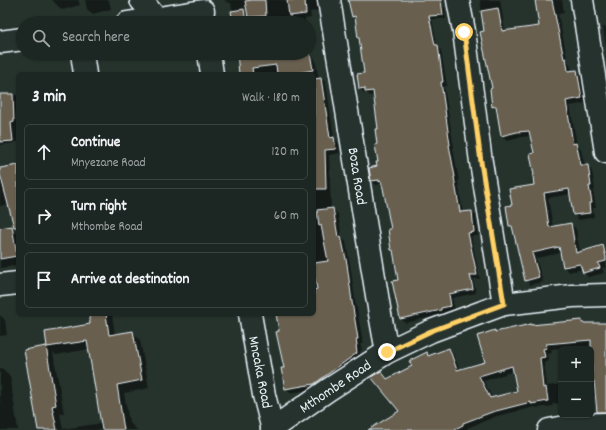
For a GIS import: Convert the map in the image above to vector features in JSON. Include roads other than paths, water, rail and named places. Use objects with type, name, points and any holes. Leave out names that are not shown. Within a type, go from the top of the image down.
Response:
[{"type":"street","points":[[141,0],[154,16]]},
{"type":"street","name":"Boza Road","points":[[329,0],[387,352]]},
{"type":"street","points":[[458,0],[464,32],[481,162],[504,304]]},
{"type":"street","points":[[582,0],[606,152]]},
{"type":"street","points":[[169,16],[203,11]]},
{"type":"street","points":[[0,42],[16,40]]},
{"type":"street","points":[[83,60],[85,72]]},
{"type":"street","points":[[210,60],[212,72]]},
{"type":"street","points":[[0,285],[16,283]]},
{"type":"street","name":"Mthombe Road","points":[[272,429],[328,390],[387,352],[431,331],[504,304],[572,296],[606,295]]},
{"type":"street","name":"Mncaka Road","points":[[250,316],[264,395],[272,429]]},
{"type":"street","points":[[549,430],[606,424]]}]
